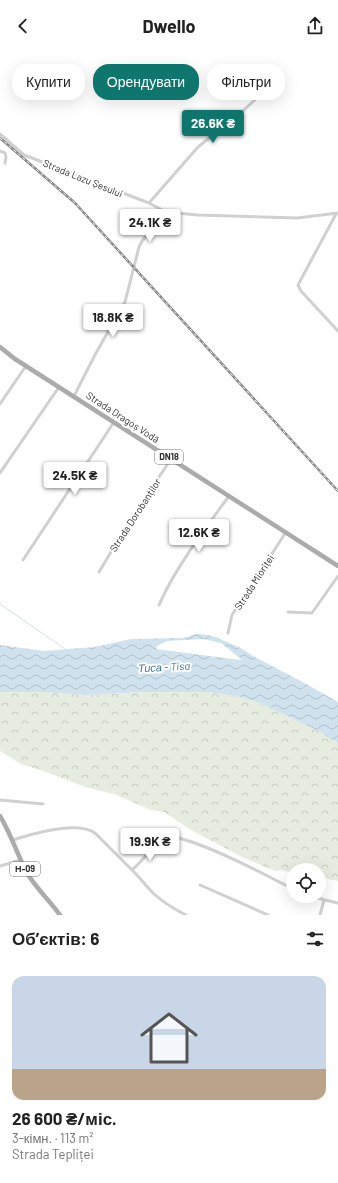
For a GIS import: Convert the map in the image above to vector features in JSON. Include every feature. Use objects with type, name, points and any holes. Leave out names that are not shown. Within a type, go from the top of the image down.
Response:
[{"type":"main road","name":"Strada Dragoș Vodă","points":[[0,347],[15,359],[338,566]]},
{"type":"main road","name":"Н-09","points":[[0,816],[13,840],[20,860],[35,884],[60,915]]},
{"type":"street","points":[[149,203],[198,147],[255,100]]},
{"type":"street","name":"Strada Lazu Șesului","points":[[0,134],[24,155],[149,203],[166,212],[198,215],[281,218],[297,218],[337,213]]},
{"type":"street","points":[[0,151],[5,154],[5,163]]},
{"type":"street","points":[[74,396],[125,302],[136,254],[142,241],[166,212]]},
{"type":"street","points":[[337,213],[298,285],[301,291],[338,331]]},
{"type":"street","points":[[0,404],[26,365]]},
{"type":"street","points":[[0,473],[59,386]]},
{"type":"street","points":[[23,560],[114,422]]},
{"type":"street","name":"Strada Dorobanților","points":[[99,572],[131,519],[172,459]]},
{"type":"street","points":[[160,605],[166,589],[176,573],[230,496]]},
{"type":"street","name":"Strada Mioriței","points":[[228,633],[232,615],[286,532]]},
{"type":"street","points":[[288,612],[312,613],[338,576]]},
{"type":"street","points":[[0,800],[44,804]]},
{"type":"street","points":[[13,840],[48,830],[86,829],[92,831],[160,899],[186,915]]},
{"type":"street","points":[[132,870],[150,851],[158,839],[163,836],[168,836],[202,845],[286,886]]},
{"type":"street","points":[[0,866],[20,860]]},
{"type":"street","points":[[200,885],[268,915]]},
{"type":"street","points":[[326,900],[338,903]]},
{"type":"street","points":[[320,915],[323,903]]},
{"type":"green space","points":[[0,692],[42,692],[86,695],[143,692],[207,692],[237,696],[260,703],[318,731],[338,743],[338,881],[326,878],[326,863],[286,863],[286,871],[276,871],[244,858],[191,830],[164,812],[151,810],[114,794],[85,787],[21,764],[0,751]]},
{"type":"water","name":"Тиса - Tisa","points":[[196,634],[215,637],[239,647],[338,702],[338,743],[318,731],[260,703],[237,696],[207,692],[143,692],[86,695],[42,692],[0,692],[0,645],[44,651],[95,647],[131,639],[184,638]],"holes":[[[203,639],[221,643],[242,660],[156,649],[157,646],[167,641]]]},
{"type":"waterway","points":[[0,604],[65,649]]},
{"type":"railway","points":[[0,138],[75,203],[338,491]]}]
